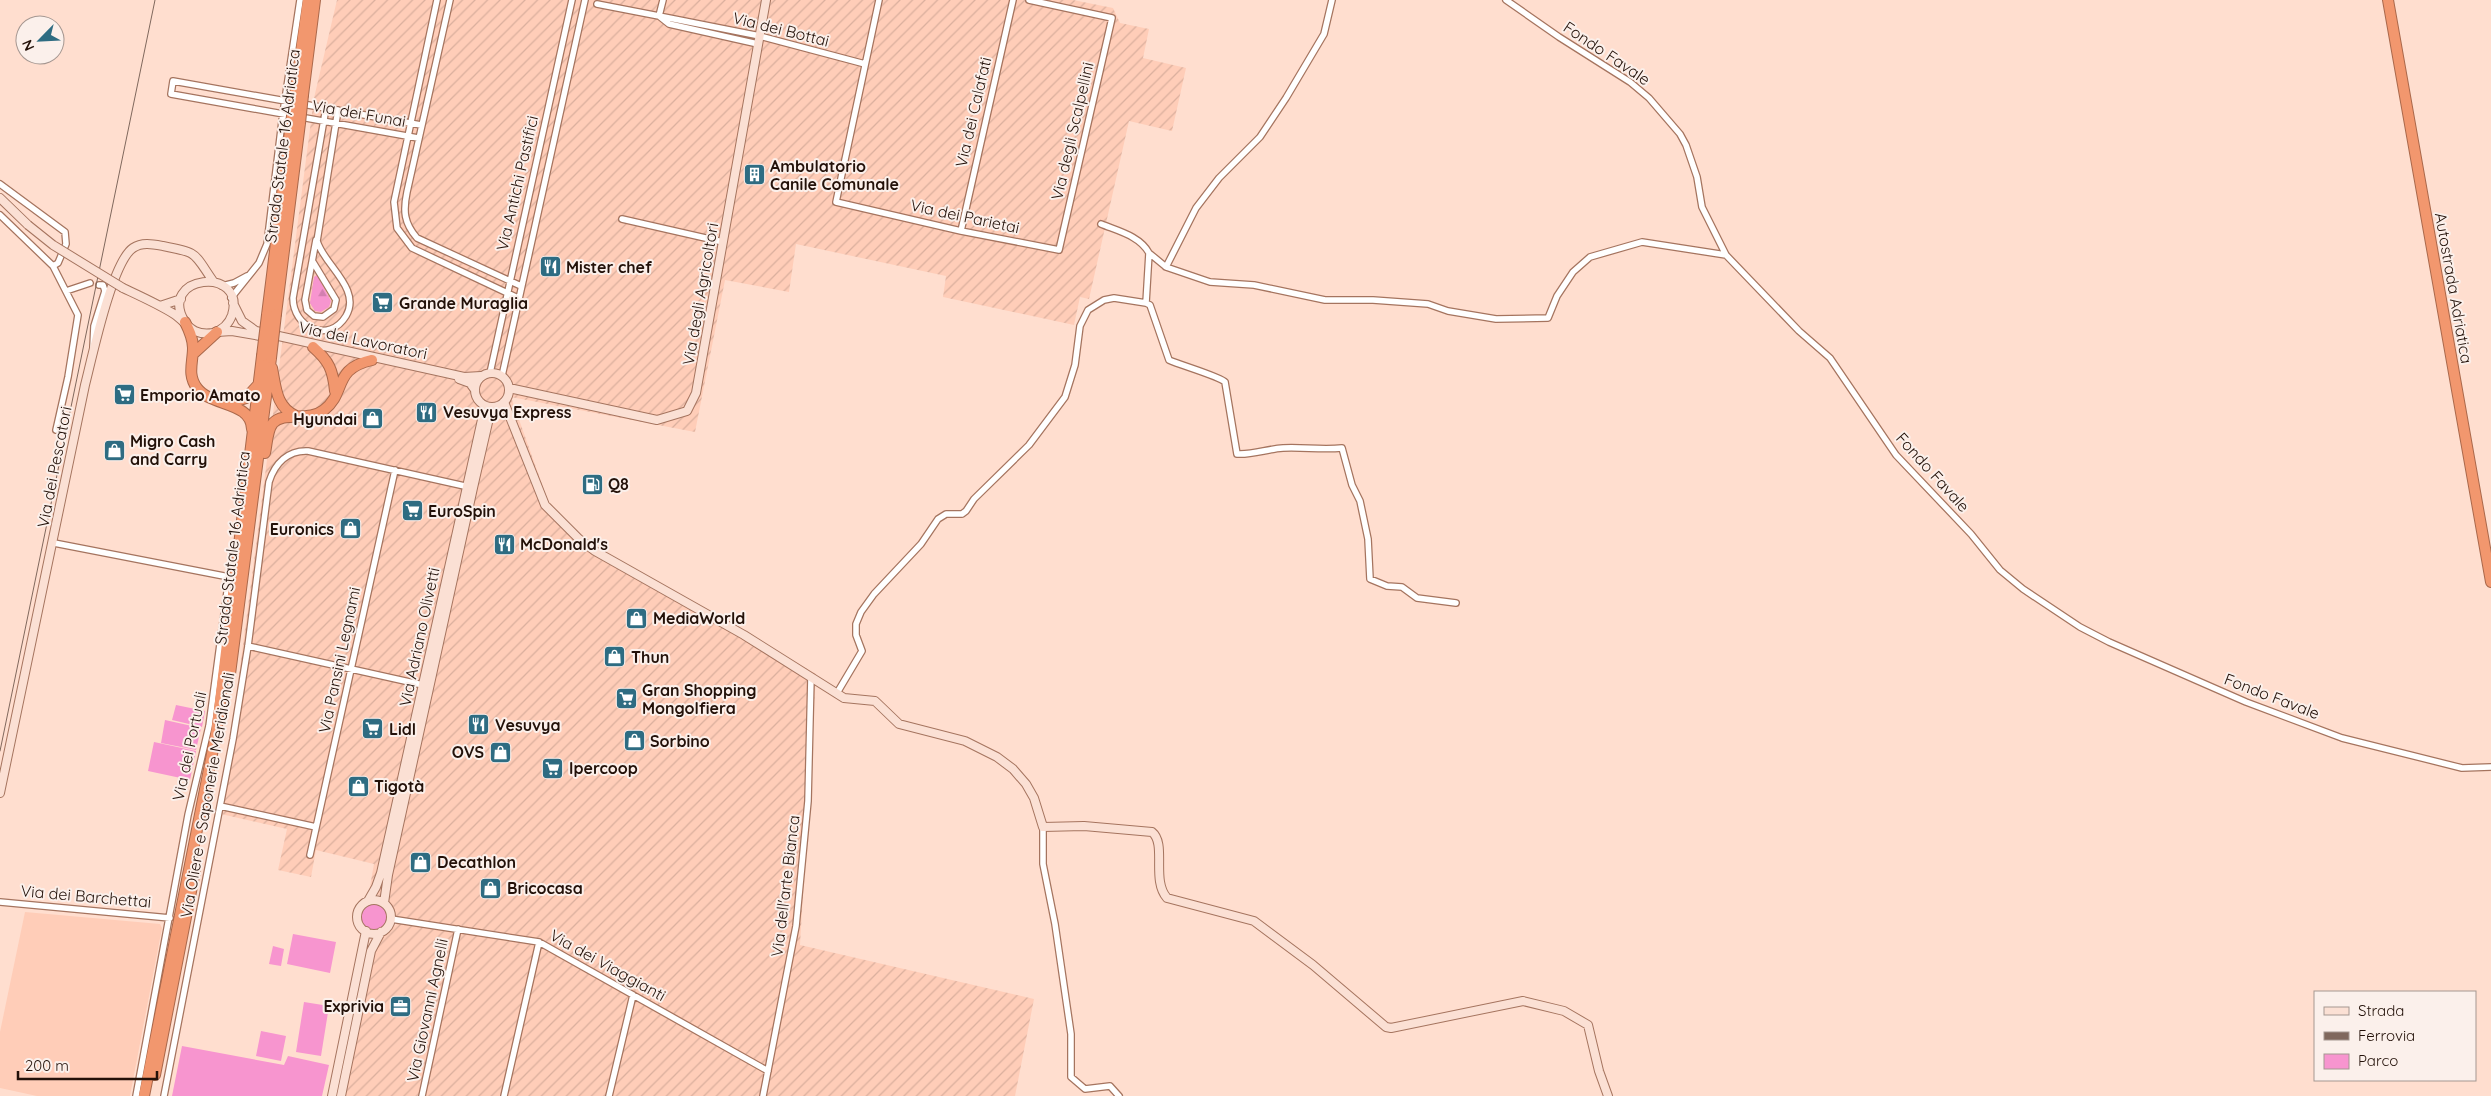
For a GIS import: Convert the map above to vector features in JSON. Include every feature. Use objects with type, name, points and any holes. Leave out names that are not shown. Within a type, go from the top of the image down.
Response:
[{"type":"highway","name":"Strada Statale 16 Adriatica","points":[[151,1096],[223,731],[254,490],[266,357],[296,123],[308,0]]},
{"type":"highway","name":"Strada Statale 16 Adriatica","points":[[299,95],[315,0]]},
{"type":"highway","name":"Autostrada Adriatica","points":[[2388,0],[2491,582]]},
{"type":"highway","name":"Autostrada Adriatica","points":[[2394,0],[2491,546]]},
{"type":"highway","points":[[184,322],[193,341],[191,376],[196,388],[205,397],[236,407],[250,418],[252,443]]},
{"type":"highway","points":[[192,354],[217,332]]},
{"type":"highway","points":[[313,347],[328,362],[334,374],[335,394]]},
{"type":"highway","name":"Strada Statale 16 Adriatica","points":[[144,1096],[216,734],[259,384],[266,357]]},
{"type":"highway","points":[[266,357],[279,403],[288,412],[300,418]]},
{"type":"highway","points":[[254,490],[270,428],[278,419],[308,418],[326,409],[343,376],[358,364],[372,360]]},
{"type":"highway","points":[[222,404],[246,398],[255,391],[259,384]]},
{"type":"street","points":[[217,332],[230,319],[232,300],[259,263],[267,244],[283,113],[292,66],[300,0]]},
{"type":"street","points":[[437,0],[399,176],[394,215],[397,228],[404,240],[420,252],[518,298]]},
{"type":"street","points":[[450,0],[418,138],[404,205],[404,218],[409,229],[417,238],[521,286]]},
{"type":"street","name":"Via Antichi Pastifici","points":[[490,373],[572,0]]},
{"type":"street","points":[[659,16],[663,0]]},
{"type":"street","name":"Via degli Agricoltori","points":[[509,388],[657,420],[687,411],[696,393],[766,0]]},
{"type":"street","points":[[865,64],[879,0]]},
{"type":"street","name":"Via dei Calafati","points":[[960,231],[1013,0]]},
{"type":"street","name":"Via degli Scalpellini","points":[[1029,0],[1112,18],[1060,250]]},
{"type":"street","points":[[1166,267],[1196,208],[1219,178],[1260,137],[1286,98],[1324,34],[1332,0]]},
{"type":"street","name":"Fondo Favale","points":[[1506,0],[1559,37],[1630,82],[1645,94],[1680,134],[1697,177],[1702,207],[1726,255],[1799,331],[1830,358],[1896,455],[1971,534],[2000,570],[2080,627],[2211,687],[2342,738],[2462,768],[2491,766]]},
{"type":"street","name":"Via Antichi Pastifici","points":[[502,376],[585,3]]},
{"type":"street","name":"Via dei Bottai","points":[[597,4],[659,16],[669,24],[759,40],[865,64]]},
{"type":"street","name":"Via dei Parietai","points":[[865,64],[836,202],[960,231],[1060,250]]},
{"type":"street","name":"Via dei Funai","points":[[418,138],[171,94],[173,81],[421,125]]},
{"type":"street","points":[[317,237],[323,254],[346,288],[349,306],[346,315],[338,325],[322,330],[306,326],[300,321],[293,306],[326,108]]},
{"type":"street","points":[[312,262],[336,300],[334,309],[323,317],[310,313],[305,305],[312,262],[317,237],[338,110]]},
{"type":"street","points":[[399,176],[410,178]]},
{"type":"street","points":[[0,184],[65,232],[66,244],[58,263],[52,266]]},
{"type":"street","points":[[0,198],[28,226],[78,261],[123,288],[160,306],[199,333],[232,331],[256,333]]},
{"type":"street","points":[[0,215],[52,266],[78,315],[68,377],[56,430]]},
{"type":"street","points":[[622,219],[723,242]]},
{"type":"street","points":[[1101,224],[1137,240],[1166,267],[1210,282],[1254,285],[1325,300],[1373,300],[1428,304],[1448,311],[1496,319],[1548,318],[1557,296],[1573,272],[1590,256],[1642,242],[1726,255]]},
{"type":"street","name":"Via dei Pescatori","points":[[0,793],[93,354],[122,261],[132,249],[146,244],[184,250],[194,254],[213,281]]},
{"type":"street","points":[[301,250],[323,254]]},
{"type":"street","points":[[1146,303],[1149,253]]},
{"type":"street","points":[[194,284],[202,264]]},
{"type":"street","points":[[222,286],[234,283],[251,273]]},
{"type":"street","points":[[184,322],[180,309],[181,298],[186,290],[194,284],[213,281],[222,286],[232,300],[242,321],[256,333]]},
{"type":"street","points":[[66,291],[90,283]]},
{"type":"street","points":[[93,354],[94,326],[105,291],[103,285],[99,285]]},
{"type":"street","points":[[160,306],[181,298]]},
{"type":"street","points":[[837,693],[861,654],[862,648],[856,635],[856,624],[861,612],[874,594],[921,544],[938,519],[946,514],[962,514],[974,499],[1029,444],[1065,397],[1075,365],[1080,326],[1088,310],[1104,300],[1114,298],[1150,305],[1169,360],[1192,370],[1222,378],[1225,382],[1237,454],[1267,452],[1281,448],[1320,450],[1342,448],[1352,485],[1360,501],[1368,539],[1370,579],[1388,586],[1402,587],[1417,598],[1456,603]]},
{"type":"street","name":"Via dei Lavoratori","points":[[256,333],[464,379]]},
{"type":"street","name":"Via dei Lavoratori","points":[[256,333],[464,379]]},
{"type":"street","points":[[464,379],[490,373],[502,376],[509,388],[504,402],[495,407],[485,406],[478,400],[475,390],[481,376]]},
{"type":"street","points":[[464,379],[475,390]]},
{"type":"street","points":[[504,402],[520,436],[545,505],[579,539],[595,551],[704,612],[844,698],[875,701],[899,724],[971,743],[1004,762],[1026,784],[1034,798],[1044,827],[1043,864],[1055,924],[1071,1034],[1071,1076],[1085,1089],[1110,1086],[1119,1096]]},
{"type":"street","name":"Via Adriano Olivetti","points":[[384,903],[386,882],[470,487],[485,406]]},
{"type":"street","name":"Via Adriano Olivetti","points":[[332,1096],[366,931],[362,928],[358,918],[360,908],[368,901],[381,873],[470,487],[489,418],[495,407]]},
{"type":"street","name":"Via Oliere e Saponerie Meridionali","points":[[164,1096],[220,806],[248,646],[269,482],[279,463],[294,453],[308,451],[470,487]]},
{"type":"street","name":"Via Pansini Legnami","points":[[310,855],[394,470]]},
{"type":"street","name":"Via dei Portuali","points":[[54,543],[229,577],[209,726],[188,815],[136,1096]]},
{"type":"street","points":[[248,646],[423,685]]},
{"type":"street","name":"Via dell'arte Bianca","points":[[763,1096],[796,926],[808,801],[811,677]]},
{"type":"street","points":[[220,806],[316,828]]},
{"type":"street","points":[[1044,827],[1084,826],[1152,832],[1157,840],[1159,884],[1167,898],[1254,921],[1306,960],[1386,1027],[1391,1028],[1523,1001],[1541,1004],[1582,1019],[1588,1025],[1599,1072],[1608,1096]]},
{"type":"street","points":[[366,931],[380,932],[386,929],[391,919],[390,910],[384,903],[376,900],[368,901]]},
{"type":"street","name":"Via dei Barchettai","points":[[0,902],[170,918]]},
{"type":"street","name":"Via dei Viaggianti","points":[[391,919],[539,942],[768,1072]]},
{"type":"street","name":"Via Giovanni Agnelli","points":[[422,1096],[458,929]]},
{"type":"street","points":[[341,1096],[371,951],[380,932]]},
{"type":"street","points":[[504,1096],[539,942]]},
{"type":"street","points":[[609,1096],[633,995]]},
{"type":"shaded area","points":[[337,0],[1073,0],[1113,8],[1120,23],[1149,29],[1143,58],[1186,68],[1172,131],[1129,121],[1089,299],[1080,297],[1074,325],[943,297],[946,276],[796,244],[789,292],[725,280],[695,432],[511,397],[548,501],[585,540],[816,674],[800,945],[1034,999],[1015,1096],[343,1096],[374,951],[381,938],[397,924],[387,898],[369,892],[374,864],[316,850],[311,877],[278,870],[287,829],[221,814],[314,98]]},
{"type":"shaded area","points":[[25,912],[160,924],[162,928],[130,1096],[37,1096],[0,1088],[0,1032]]},
{"type":"green space","points":[[317,275],[331,301],[329,307],[321,312],[315,311],[310,303],[314,277]]},
{"type":"green space","points":[[176,705],[205,711],[202,727],[172,720]]},
{"type":"green space","points":[[165,720],[201,728],[196,750],[161,743]]},
{"type":"green space","points":[[154,742],[196,751],[190,780],[148,771]]},
{"type":"green space","points":[[374,903],[384,907],[388,917],[384,927],[374,931],[364,927],[360,917],[364,907]]},
{"type":"green space","points":[[293,934],[336,942],[330,973],[287,964]]},
{"type":"green space","points":[[273,946],[284,949],[281,966],[269,964]]},
{"type":"green space","points":[[304,1002],[329,1006],[321,1056],[296,1052]]},
{"type":"green space","points":[[261,1031],[286,1036],[281,1061],[256,1056]]},
{"type":"green space","points":[[182,1046],[284,1065],[288,1056],[329,1065],[322,1096],[172,1096]]},
{"type":"railway","points":[[0,751],[155,0]]},
{"type":"place","name":"Ambulatorio Canile Comunale","points":[[754,175]]},
{"type":"place","name":"Mister chef","points":[[550,267]]},
{"type":"place","name":"Grande Muraglia","points":[[383,303]]},
{"type":"place","name":"Emporio Amato","points":[[124,395]]},
{"type":"place","name":"Vesuvya Express","points":[[427,412]]},
{"type":"place","name":"Hyundai","points":[[373,419]]},
{"type":"place","name":"Migro Cash and Carry","points":[[114,450]]},
{"type":"place","name":"Q8","points":[[592,484]]},
{"type":"place","name":"EuroSpin","points":[[412,511]]},
{"type":"place","name":"Euronics","points":[[350,529]]},
{"type":"place","name":"McDonald's","points":[[504,544]]},
{"type":"place","name":"MediaWorld","points":[[637,618]]},
{"type":"place","name":"Thun","points":[[615,657]]},
{"type":"place","name":"Gran Shopping Mongolfiera","points":[[626,699]]},
{"type":"place","name":"Vesuvya","points":[[479,725]]},
{"type":"place","name":"Lidl","points":[[373,729]]},
{"type":"place","name":"Sorbino","points":[[634,741]]},
{"type":"place","name":"OVS","points":[[500,752]]},
{"type":"place","name":"Ipercoop","points":[[553,768]]},
{"type":"place","name":"Tigotà","points":[[358,786]]},
{"type":"place","name":"Decathlon","points":[[421,862]]},
{"type":"place","name":"Bricocasa","points":[[491,888]]},
{"type":"place","name":"Exprivia","points":[[400,1006]]}]
